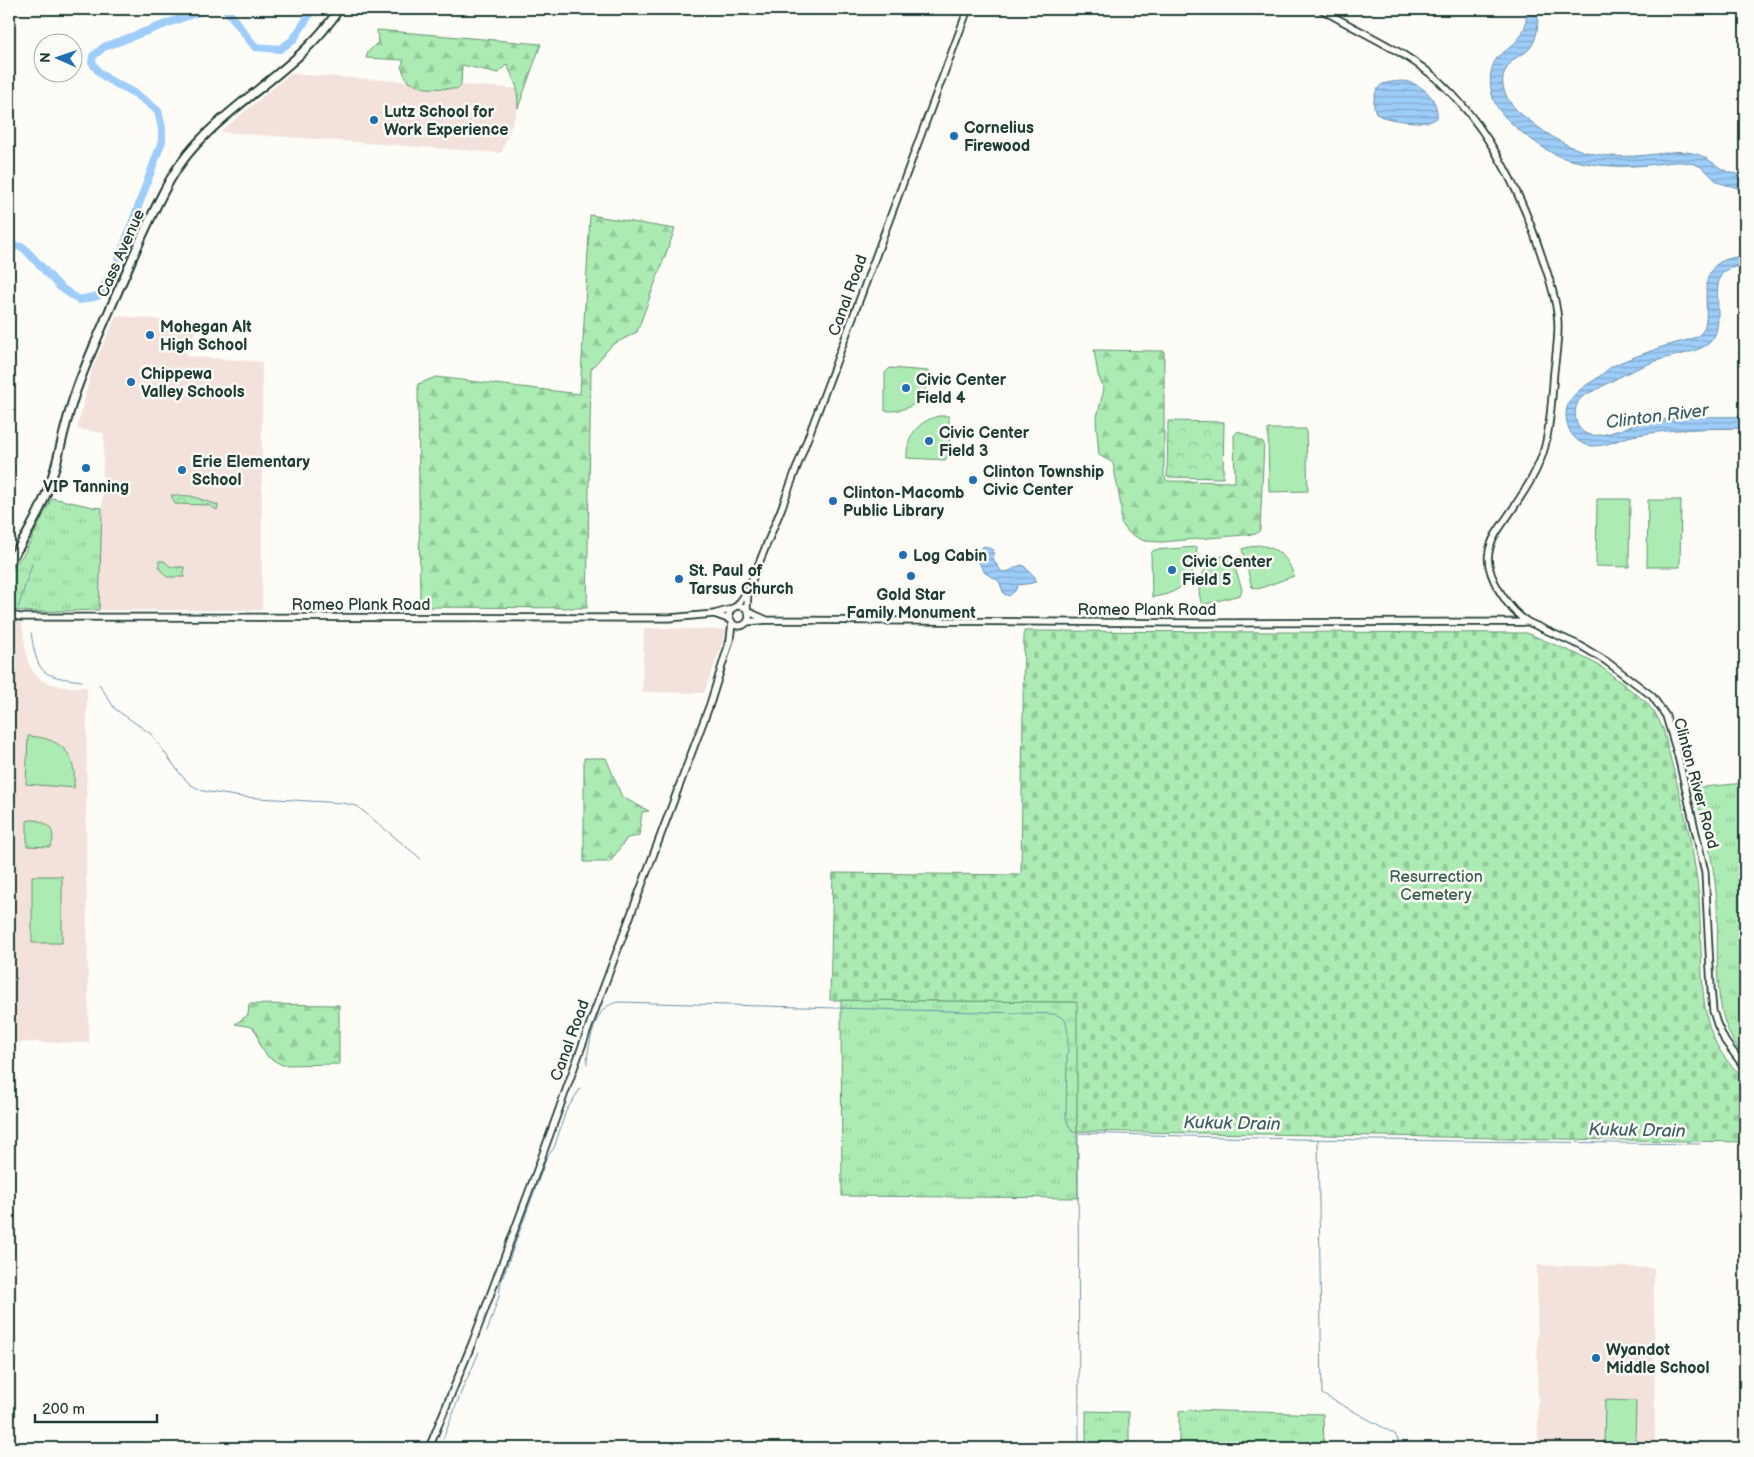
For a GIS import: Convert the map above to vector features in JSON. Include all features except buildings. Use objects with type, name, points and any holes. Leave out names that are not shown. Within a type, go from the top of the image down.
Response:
[{"type":"main road","name":"Cass Avenue","points":[[9,562],[24,540],[39,512],[55,468],[68,417],[83,372],[148,221],[172,177],[198,142],[298,57],[331,21],[339,9]]},
{"type":"street","name":"Canal Road","points":[[735,607],[748,590],[785,498],[968,9]]},
{"type":"street","name":"Clinton River Road","points":[[1321,9],[1406,57],[1449,91],[1500,159],[1525,208],[1552,289],[1558,327],[1549,428],[1538,464],[1489,550],[1490,570],[1495,582],[1514,610],[1528,622],[1581,646],[1606,661],[1652,696],[1666,716],[1678,756],[1705,872],[1711,988],[1715,1018],[1725,1042],[1745,1068]]},
{"type":"street","name":"Canal Road","points":[[748,590],[748,611]]},
{"type":"street","points":[[741,606],[748,611],[749,619],[747,622],[740,626],[731,621],[730,614],[735,607],[741,606]]},
{"type":"street","name":"Romeo Plank Road","points":[[9,615],[21,617],[660,618],[714,614],[735,607]]},
{"type":"street","name":"Romeo Plank Road","points":[[748,611],[767,620]]},
{"type":"street","name":"Romeo Plank Road","points":[[714,614],[731,621]]},
{"type":"street","name":"Romeo Plank Road","points":[[747,622],[767,620],[1193,623],[1528,622]]},
{"type":"street","name":"Canal Road","points":[[429,1448],[473,1341],[710,704],[730,640],[731,621]]},
{"type":"street","name":"Canal Road","points":[[730,640],[740,626]]},
{"type":"shaded area","name":"Lutz School for Work Experience","points":[[290,74],[525,89],[501,153],[220,132]]},
{"type":"shaded area","name":"Erie Elementary School","points":[[116,316],[199,323],[185,356],[262,362],[262,610],[99,610],[104,433],[77,429],[92,369]]},
{"type":"shaded area","points":[[9,619],[21,620],[28,663],[42,681],[64,687],[87,687],[86,860],[89,1043],[9,1042]]},
{"type":"shaded area","points":[[644,628],[727,630],[704,693],[642,692]]},
{"type":"shaded area","name":"Wyandot Middle School","points":[[1537,1265],[1654,1268],[1655,1448],[1538,1448]]},
{"type":"green space","points":[[377,30],[541,44],[518,108],[517,88],[507,64],[498,73],[462,65],[461,85],[458,89],[426,88],[408,82],[401,67],[404,60],[366,58],[368,52],[378,42]]},
{"type":"green space","points":[[590,215],[675,229],[637,332],[612,345],[591,369],[587,608],[420,607],[418,384],[436,377],[580,394]]},
{"type":"green space","points":[[1094,350],[1164,351],[1164,476],[1167,481],[1235,482],[1234,436],[1238,431],[1264,443],[1260,530],[1256,534],[1162,542],[1144,541],[1129,533],[1121,523],[1121,506],[1113,463],[1099,455],[1096,421],[1104,389],[1098,375]]},
{"type":"green space","name":"Civic Center Field 4","points":[[890,368],[928,371],[928,381],[922,396],[917,402],[903,409],[885,411],[885,373]]},
{"type":"green space","name":"Civic Center Field 3","points":[[939,416],[949,416],[950,454],[945,460],[907,458],[911,436],[919,426]]},
{"type":"green space","points":[[1168,421],[1224,422],[1223,478],[1167,477]]},
{"type":"green space","points":[[1268,429],[1306,429],[1308,491],[1269,492]]},
{"type":"green space","points":[[171,495],[191,496],[218,505],[217,510],[208,505],[175,504]]},
{"type":"green space","points":[[52,498],[102,508],[99,610],[31,612],[14,610],[9,606],[9,573],[25,552]]},
{"type":"green space","points":[[1597,499],[1630,499],[1629,567],[1596,566]]},
{"type":"green space","points":[[1648,500],[1681,500],[1680,567],[1647,567]]},
{"type":"green space","points":[[1257,545],[1271,548],[1281,554],[1289,563],[1294,576],[1258,589],[1252,587],[1242,549]]},
{"type":"green space","name":"Civic Center Field 5","points":[[1197,547],[1194,567],[1186,582],[1172,592],[1152,597],[1151,553],[1154,550]]},
{"type":"green space","points":[[1230,553],[1242,589],[1240,595],[1202,605],[1199,587],[1203,572],[1221,556]]},
{"type":"green space","points":[[159,561],[164,561],[171,567],[184,567],[184,577],[167,577],[159,568]]},
{"type":"green space","name":"Resurrection Cemetery","points":[[1024,631],[1527,633],[1600,666],[1646,702],[1657,716],[1663,729],[1685,815],[1697,877],[1704,1003],[1713,1036],[1720,1051],[1745,1078],[1745,1142],[1077,1131],[1077,1002],[830,1000],[833,873],[1021,875]]},
{"type":"green space","points":[[28,736],[50,740],[62,747],[71,759],[74,770],[74,788],[26,784]]},
{"type":"green space","points":[[584,758],[606,758],[622,797],[649,811],[642,812],[639,836],[627,838],[610,862],[584,862]]},
{"type":"green space","points":[[1745,783],[1745,1058],[1733,1040],[1724,1021],[1720,1000],[1715,879],[1694,788]]},
{"type":"green space","points":[[27,821],[46,824],[52,832],[53,836],[50,847],[27,846]]},
{"type":"green space","points":[[32,876],[62,876],[62,943],[32,943]]},
{"type":"green space","points":[[841,1000],[1078,1002],[1078,1198],[842,1196]]},
{"type":"green space","points":[[249,1004],[339,1005],[339,1064],[282,1065],[268,1057],[260,1046],[257,1033],[252,1027],[235,1024],[248,1015]]},
{"type":"green space","points":[[1605,1400],[1636,1401],[1635,1448],[1604,1448]]},
{"type":"green space","points":[[1086,1411],[1129,1412],[1129,1448],[1086,1448]]},
{"type":"green space","points":[[1179,1411],[1323,1414],[1324,1448],[1179,1448]]},
{"type":"water","points":[[1525,9],[1537,9],[1538,26],[1536,37],[1531,47],[1508,66],[1504,73],[1503,82],[1507,97],[1521,114],[1544,132],[1571,147],[1585,152],[1613,156],[1681,151],[1697,154],[1724,170],[1743,177],[1745,179],[1745,197],[1737,188],[1720,183],[1695,164],[1668,162],[1637,166],[1595,165],[1554,154],[1525,135],[1502,114],[1495,103],[1490,77],[1494,62],[1521,35],[1526,20]]},
{"type":"water","points":[[1400,81],[1421,87],[1431,97],[1437,110],[1437,118],[1428,122],[1416,122],[1393,119],[1377,114],[1374,103],[1379,87],[1385,83]]},
{"type":"water","points":[[1745,255],[1745,265],[1729,269],[1721,276],[1717,294],[1717,329],[1713,339],[1705,346],[1690,352],[1662,359],[1624,374],[1580,399],[1575,412],[1579,427],[1586,434],[1591,435],[1604,434],[1650,421],[1698,417],[1745,417],[1745,428],[1663,431],[1631,436],[1597,446],[1585,444],[1575,439],[1566,420],[1566,412],[1571,399],[1576,393],[1615,365],[1661,347],[1696,337],[1706,323],[1706,290],[1712,269],[1720,262]]},
{"type":"water","points":[[984,546],[993,550],[994,561],[1002,572],[1023,565],[1035,577],[1036,581],[1018,585],[1009,596],[1004,594],[999,581],[985,573],[976,558],[979,550]]},
{"type":"waterway","points":[[9,251],[14,246],[23,247],[60,287],[79,300],[98,296],[118,262],[162,141],[162,128],[158,111],[139,96],[104,77],[92,62],[93,56],[104,47],[206,9]]},
{"type":"waterway","points":[[226,9],[255,47],[280,49],[293,40],[313,9]]},
{"type":"waterway","points":[[18,608],[32,564]]},
{"type":"waterway","points":[[31,633],[36,657],[43,670],[57,677],[82,681]]},
{"type":"waterway","points":[[99,684],[115,709],[151,734],[181,775],[191,785],[203,791],[242,797],[343,803],[357,806],[421,859]]},
{"type":"waterway","points":[[587,1064],[588,1051],[597,1020],[606,1008],[618,1002],[1054,1014],[1062,1017],[1067,1027],[1066,1119],[1073,1132],[1296,1139],[1700,1144]]},
{"type":"waterway","points":[[487,1332],[499,1296],[501,1282],[547,1157],[554,1148],[566,1111],[580,1089]]},
{"type":"waterway","name":"Kukuk Drain","points":[[1078,1134],[1079,1448]]},
{"type":"waterway","points":[[1318,1140],[1322,1394],[1395,1434],[1402,1448]]},
{"type":"waterway","points":[[443,1439],[479,1352]]},
{"type":"place","name":"Lutz School for Work Experience","points":[[374,120]]},
{"type":"place","name":"Cornelius Firewood","points":[[954,136]]},
{"type":"place","name":"Mohegan Alt High School","points":[[150,335]]},
{"type":"place","name":"Chippewa Valley Schools","points":[[131,382]]},
{"type":"place","name":"Civic Center Field 4","points":[[906,388]]},
{"type":"place","name":"Civic Center Field 3","points":[[929,441]]},
{"type":"place","name":"VIP Tanning","points":[[86,468]]},
{"type":"place","name":"Erie Elementary School","points":[[182,470]]},
{"type":"place","name":"Clinton Township Civic Center","points":[[973,480]]},
{"type":"place","name":"Clinton-Macomb Public Library","points":[[833,501]]},
{"type":"place","name":"Log Cabin","points":[[903,555]]},
{"type":"place","name":"Civic Center Field 5","points":[[1172,570]]},
{"type":"place","name":"Gold Star Family Monument","points":[[911,576]]},
{"type":"place","name":"St. Paul of Tarsus Church","points":[[679,579]]},
{"type":"place","name":"Wyandot Middle School","points":[[1596,1358]]},
{"type":"water label","name":"Clinton River","points":[[1657,416]]}]
